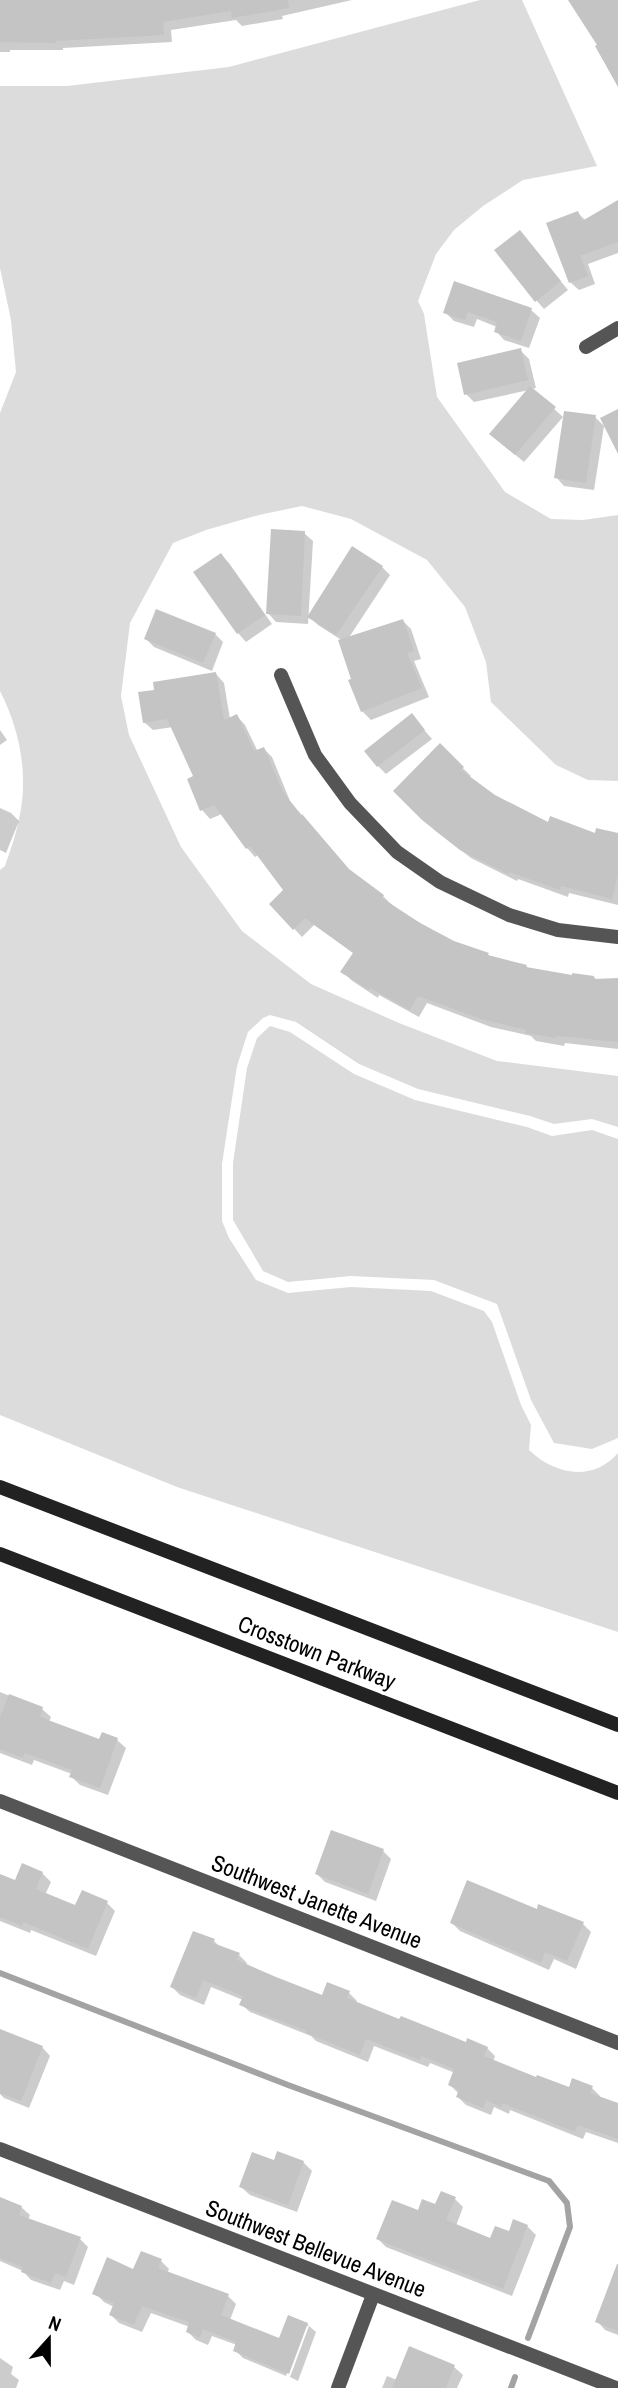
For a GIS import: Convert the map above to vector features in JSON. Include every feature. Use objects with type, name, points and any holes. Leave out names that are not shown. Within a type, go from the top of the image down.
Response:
[{"type":"main road","name":"Crosstown Parkway","points":[[0,1487],[618,1725]]},
{"type":"main road","name":"Crosstown Parkway","points":[[0,1554],[618,1793]]},
{"type":"street","points":[[586,346],[618,328]]},
{"type":"street","points":[[281,675],[315,755],[350,803],[397,852],[440,882],[509,915],[558,930],[618,937]]},
{"type":"street","name":"Southwest Janette Avenue","points":[[0,1801],[618,2043]]},
{"type":"street","name":"Southwest Bellevue Avenue","points":[[0,2148],[616,2388]]},
{"type":"street","points":[[338,2388],[373,2295]]},
{"type":"shaded area","points":[[480,0],[522,0],[597,166],[523,180],[483,206],[454,230],[436,254],[418,301],[424,314],[437,397],[505,492],[551,519],[583,520],[618,515],[618,781],[588,780],[556,765],[491,702],[486,662],[465,607],[427,560],[351,519],[302,506],[206,530],[173,543],[130,623],[121,696],[129,735],[181,847],[242,931],[311,984],[399,1023],[497,1061],[618,1076],[618,1127],[592,1119],[554,1124],[418,1089],[359,1064],[296,1022],[270,1015],[248,1032],[237,1066],[222,1164],[222,1221],[229,1238],[256,1280],[288,1293],[351,1287],[431,1291],[484,1311],[492,1322],[521,1405],[531,1425],[529,1450],[550,1465],[574,1472],[597,1468],[618,1453],[618,1632],[177,1487],[0,1415],[0,870],[5,866],[16,831],[22,803],[23,770],[13,721],[0,691],[0,413],[16,372],[11,320],[0,268],[0,86],[67,86],[229,67]]},
{"type":"shaded area","points":[[270,1026],[290,1032],[354,1074],[415,1100],[527,1127],[552,1136],[592,1130],[618,1139],[618,1438],[592,1449],[554,1443],[531,1400],[497,1304],[434,1280],[351,1276],[288,1282],[263,1271],[233,1220],[233,1163],[247,1068],[257,1038]]},
{"type":"building","points":[[0,0],[288,0],[289,8],[232,18],[231,11],[163,22],[164,35],[56,43],[0,42]]},
{"type":"building","points":[[568,0],[618,0],[618,87],[595,46],[597,45]]},
{"type":"building","points":[[618,200],[618,242],[580,256],[588,276],[569,283],[546,223],[578,211],[582,221]]},
{"type":"building","points":[[520,230],[561,281],[535,302],[494,250]]},
{"type":"building","points":[[454,281],[532,308],[521,341],[494,332],[497,322],[468,312],[465,320],[443,313]]},
{"type":"building","points":[[521,348],[528,380],[464,395],[457,363]]},
{"type":"building","points":[[530,386],[556,407],[515,455],[489,434]]},
{"type":"building","points":[[618,409],[618,454],[600,418]]},
{"type":"building","points":[[564,411],[596,415],[586,483],[554,478]]},
{"type":"building","points":[[271,529],[305,531],[301,616],[266,614]]},
{"type":"building","points":[[352,546],[383,566],[336,635],[307,617]]},
{"type":"building","points":[[221,553],[265,615],[237,634],[193,572]]},
{"type":"building","points":[[156,609],[216,633],[203,663],[144,639]]},
{"type":"building","points":[[403,619],[414,651],[407,653],[422,688],[361,712],[348,680],[351,679],[338,640]]},
{"type":"building","points":[[216,672],[224,720],[237,714],[254,751],[264,747],[282,790],[301,816],[302,814],[349,869],[384,895],[382,898],[420,923],[454,941],[489,953],[488,955],[527,965],[526,967],[594,976],[594,979],[618,978],[618,1042],[525,1033],[526,1030],[481,1019],[418,996],[410,1010],[340,972],[353,953],[305,918],[293,930],[269,904],[283,890],[250,846],[246,849],[214,805],[200,811],[187,779],[193,776],[167,719],[143,723],[138,692],[154,690],[153,682]]},
{"type":"building","points":[[412,713],[425,730],[377,767],[364,751]]},
{"type":"building","points":[[440,743],[464,767],[461,770],[495,795],[548,822],[550,816],[595,833],[596,828],[618,833],[618,874],[612,899],[561,886],[560,890],[509,872],[508,874],[460,850],[422,820],[393,791]]},
{"type":"building","points":[[9,1694],[43,1707],[40,1717],[99,1739],[102,1732],[118,1738],[100,1788],[69,1777],[72,1770],[25,1753],[23,1758],[0,1749],[0,1717]]},
{"type":"building","points":[[331,1830],[384,1849],[368,1894],[315,1874]]},
{"type":"building","points":[[22,1863],[43,1872],[36,1889],[75,1905],[82,1890],[108,1901],[88,1949],[23,1922],[22,1926],[0,1917],[0,1874],[15,1880]]},
{"type":"building","points":[[467,1880],[537,1909],[538,1904],[584,1922],[567,1961],[545,1952],[541,1963],[450,1923]]},
{"type":"building","points":[[193,1931],[215,1939],[213,1943],[240,1953],[237,1960],[322,1995],[327,1982],[350,1991],[347,1998],[399,2019],[401,2016],[466,2042],[467,2038],[488,2047],[484,2056],[536,2077],[537,2075],[569,2087],[572,2078],[593,2086],[590,2093],[618,2103],[618,2139],[578,2125],[575,2132],[502,2103],[501,2107],[486,2100],[483,2108],[456,2097],[459,2090],[448,2085],[454,2069],[422,2056],[420,2060],[366,2039],[360,2055],[239,2005],[243,1996],[203,1980],[196,1998],[170,1987]]},
{"type":"building","points":[[0,2029],[43,2046],[21,2101],[0,2093]]},
{"type":"building","points":[[277,2151],[304,2161],[288,2205],[239,2187],[252,2152],[274,2160]]},
{"type":"building","points":[[441,2191],[456,2197],[446,2220],[490,2238],[495,2226],[509,2231],[513,2219],[528,2225],[503,2289],[376,2239],[392,2200],[418,2210],[422,2199],[435,2204]]},
{"type":"building","points":[[0,2197],[22,2206],[19,2215],[81,2237],[66,2277],[55,2273],[51,2283],[21,2272],[23,2267],[0,2258]]},
{"type":"building","points":[[141,2251],[162,2259],[158,2268],[229,2294],[221,2315],[279,2338],[288,2315],[308,2323],[289,2374],[233,2351],[236,2342],[203,2329],[200,2338],[186,2332],[189,2322],[142,2306],[134,2325],[109,2315],[114,2303],[92,2294],[107,2257],[133,2269]]},
{"type":"building","points":[[618,2264],[618,2331],[595,2322]]},
{"type":"building","points":[[409,2346],[455,2365],[446,2388],[392,2388]]},
{"type":"waterway","points":[[0,1973],[288,2085],[549,2181],[567,2203],[570,2227],[528,2338]]},
{"type":"waterway","points":[[511,2388],[515,2377]]}]
